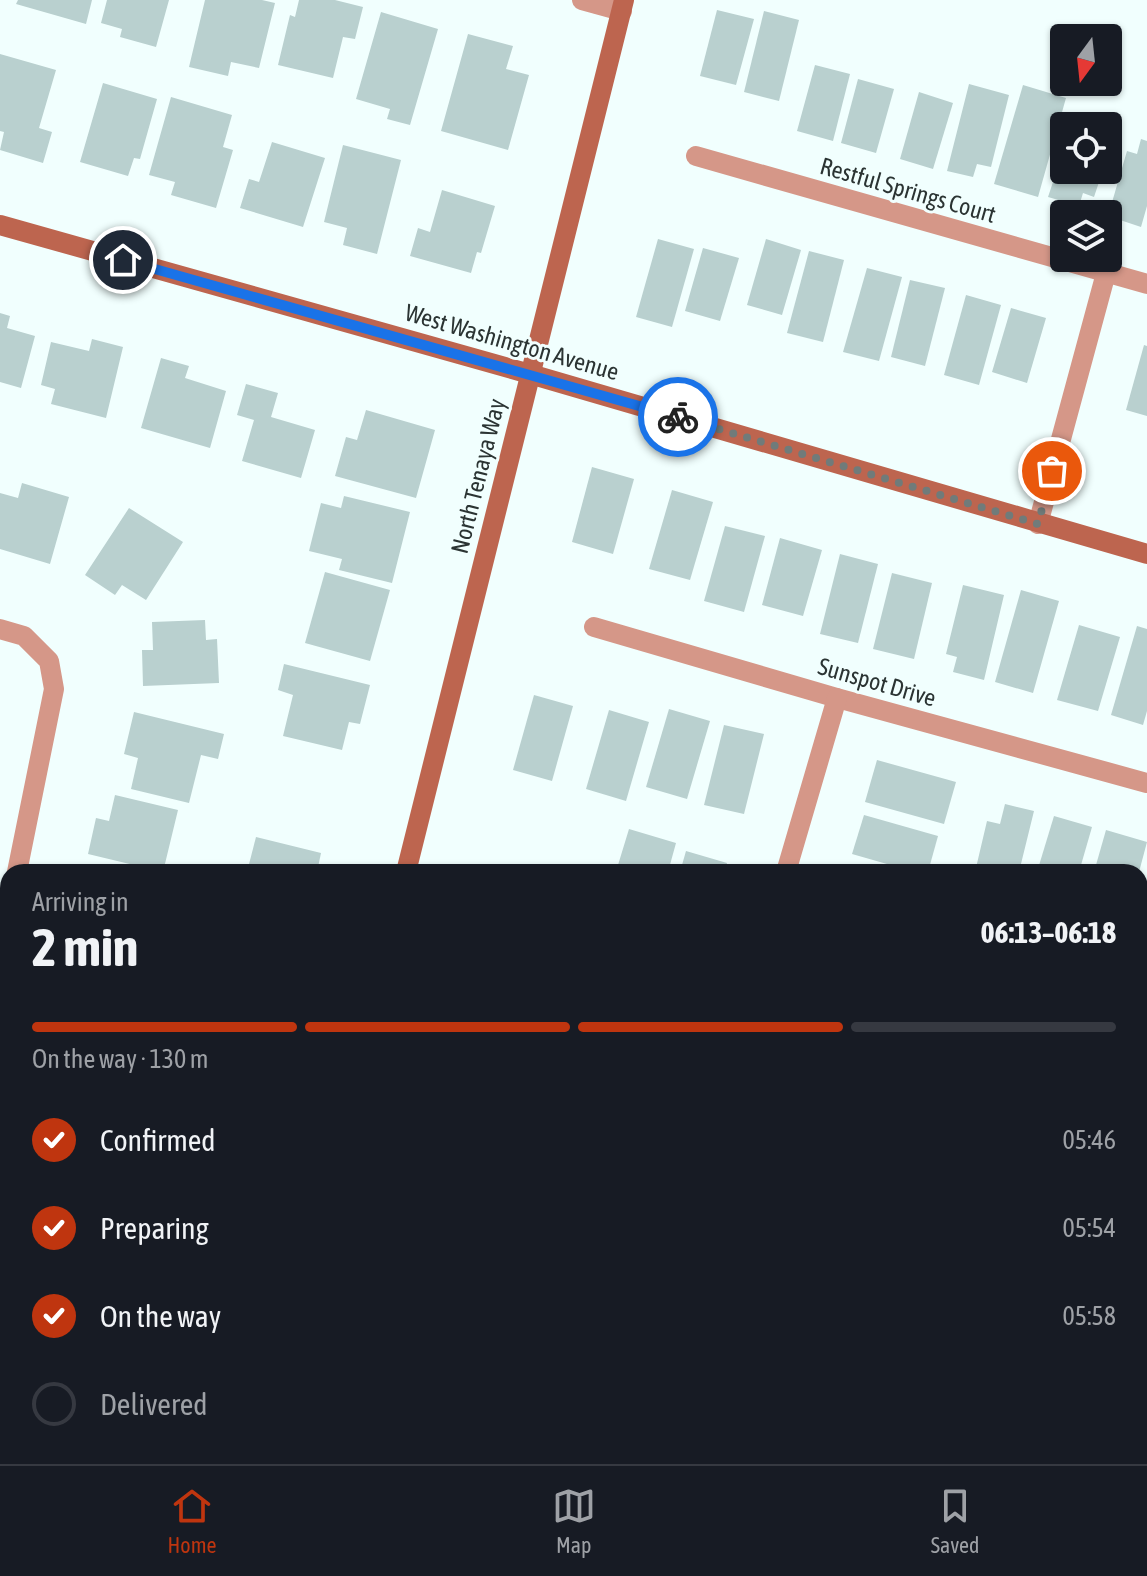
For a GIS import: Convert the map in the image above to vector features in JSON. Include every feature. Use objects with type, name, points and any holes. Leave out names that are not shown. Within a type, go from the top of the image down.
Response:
[{"type":"main road","name":"North Tenaya Way","points":[[408,864],[623,6]]},
{"type":"main road","name":"West Washington Avenue","points":[[0,225],[530,374],[1147,554]]},
{"type":"street","points":[[582,0],[623,6]]},
{"type":"street","name":"Restful Springs Court","points":[[696,156],[1147,284]]},
{"type":"street","points":[[1038,524],[1106,273]]},
{"type":"street","name":"Sunspot Drive","points":[[594,627],[1147,783]]},
{"type":"street","points":[[0,629],[24,636],[49,661],[54,689],[19,864]]},
{"type":"street","points":[[788,864],[837,698]]},
{"type":"building","points":[[18,0],[92,0],[86,24],[16,4]]},
{"type":"building","points":[[107,0],[169,0],[156,47],[120,37],[122,29],[101,23]]},
{"type":"building","points":[[205,0],[262,0],[275,3],[259,68],[231,62],[228,76],[189,67]]},
{"type":"building","points":[[299,0],[335,0],[363,7],[355,39],[343,37],[333,78],[278,65],[290,15],[295,17]]},
{"type":"building","points":[[717,10],[754,19],[736,85],[700,76]]},
{"type":"building","points":[[764,11],[799,20],[779,101],[744,92]]},
{"type":"building","points":[[381,12],[438,29],[410,125],[387,119],[390,109],[356,99]]},
{"type":"building","points":[[468,34],[513,46],[506,69],[529,75],[508,150],[441,131]]},
{"type":"building","points":[[0,54],[56,70],[39,128],[52,132],[43,163],[0,150],[4,132],[0,131]]},
{"type":"building","points":[[815,65],[850,74],[833,141],[797,131]]},
{"type":"building","points":[[858,79],[894,89],[876,153],[841,143]]},
{"type":"building","points":[[103,83],[157,99],[140,159],[134,158],[128,176],[80,162]]},
{"type":"building","points":[[969,84],[1009,95],[991,167],[977,164],[973,177],[947,171]]},
{"type":"building","points":[[1023,85],[1050,93],[1050,96],[1066,98],[1062,112],[1050,112],[1050,155],[1038,197],[994,184]]},
{"type":"building","points":[[919,92],[953,103],[933,169],[900,159]]},
{"type":"building","points":[[171,97],[232,115],[223,147],[233,150],[216,208],[171,195],[175,182],[149,175]]},
{"type":"building","points":[[1141,139],[1147,141],[1147,206],[1141,227],[1122,221],[1122,200],[1113,200],[1117,184],[1122,184],[1127,151],[1137,154]]},
{"type":"building","points":[[272,142],[325,158],[303,227],[240,208],[249,179],[259,182]]},
{"type":"building","points":[[343,145],[401,160],[377,254],[343,245],[347,228],[324,222]]},
{"type":"building","points":[[1052,184],[1098,184],[1094,197],[1083,193],[1081,200],[1048,197]]},
{"type":"building","points":[[442,190],[495,206],[481,253],[477,252],[471,273],[410,256],[418,228],[430,232]]},
{"type":"building","points":[[658,239],[694,249],[672,327],[636,317]]},
{"type":"building","points":[[766,239],[801,250],[782,315],[747,305]]},
{"type":"building","points":[[703,248],[739,258],[720,321],[685,311]]},
{"type":"building","points":[[809,251],[844,260],[823,342],[787,333]]},
{"type":"building","points":[[867,268],[902,277],[879,361],[843,352]]},
{"type":"building","points":[[910,280],[945,288],[925,366],[891,357]]},
{"type":"building","points":[[966,295],[1001,305],[979,385],[944,375]]},
{"type":"building","points":[[1011,308],[1046,318],[1027,383],[992,372]]},
{"type":"building","points":[[0,313],[10,316],[7,328],[35,336],[21,388],[0,382]]},
{"type":"building","points":[[92,339],[123,347],[106,418],[51,404],[55,389],[41,385],[51,342],[89,351]]},
{"type":"building","points":[[1144,345],[1147,346],[1147,416],[1126,410]]},
{"type":"building","points":[[161,358],[189,366],[185,378],[226,391],[210,448],[141,428]]},
{"type":"building","points":[[246,384],[278,393],[271,417],[315,430],[301,478],[242,461],[254,420],[237,415]]},
{"type":"building","points":[[366,410],[435,430],[416,498],[335,476],[346,437],[357,440]]},
{"type":"building","points":[[592,467],[634,479],[613,554],[572,542]]},
{"type":"building","points":[[22,483],[69,497],[50,564],[0,549],[0,493],[18,498]]},
{"type":"building","points":[[672,490],[713,502],[690,580],[649,569]]},
{"type":"building","points":[[344,496],[410,512],[392,583],[339,570],[342,559],[309,551],[321,503],[341,508]]},
{"type":"building","points":[[129,508],[183,542],[146,600],[122,585],[115,595],[85,575]]},
{"type":"building","points":[[725,526],[765,536],[744,612],[704,601]]},
{"type":"building","points":[[780,538],[822,550],[803,616],[762,605]]},
{"type":"building","points":[[840,554],[878,564],[858,643],[820,634]]},
{"type":"building","points":[[325,572],[390,590],[370,661],[305,643]]},
{"type":"building","points":[[892,573],[932,583],[914,659],[873,649]]},
{"type":"building","points":[[963,585],[1004,595],[984,680],[953,672],[957,657],[946,654]]},
{"type":"building","points":[[1021,590],[1059,601],[1033,693],[995,682]]},
{"type":"building","points":[[205,620],[206,640],[217,639],[219,683],[143,686],[142,650],[153,650],[152,622]]},
{"type":"building","points":[[1079,625],[1120,637],[1098,711],[1057,700]]},
{"type":"building","points":[[1137,626],[1147,629],[1147,711],[1143,725],[1111,715]]},
{"type":"building","points":[[284,664],[370,685],[360,724],[349,722],[342,750],[283,736],[293,695],[278,690]]},
{"type":"building","points":[[534,695],[573,706],[552,781],[513,770]]},
{"type":"building","points":[[669,709],[710,721],[687,799],[646,787]]},
{"type":"building","points":[[609,710],[649,722],[626,801],[586,789]]},
{"type":"building","points":[[134,712],[224,734],[218,759],[201,755],[189,803],[131,789],[138,758],[124,754]]},
{"type":"building","points":[[724,725],[764,734],[744,814],[704,805]]},
{"type":"building","points":[[877,760],[956,782],[944,824],[865,802]]},
{"type":"building","points":[[115,795],[178,810],[165,864],[130,864],[88,854],[96,818],[109,821]]},
{"type":"building","points":[[1005,804],[1034,811],[1021,864],[977,864],[987,821],[1000,824]]},
{"type":"building","points":[[864,815],[938,836],[930,864],[887,864],[852,854]]},
{"type":"building","points":[[1054,816],[1092,827],[1081,864],[1039,864]]},
{"type":"building","points":[[629,829],[676,843],[670,864],[618,864]]},
{"type":"building","points":[[1106,830],[1147,842],[1141,864],[1096,864]]},
{"type":"building","points":[[256,837],[321,853],[319,864],[249,864]]},
{"type":"building","points":[[686,851],[727,863],[727,864],[682,864]]},
{"type":"way so far","points":[[678,417],[1038,524],[1052,471]]},
{"type":"route","points":[[123,260],[678,417]]}]
